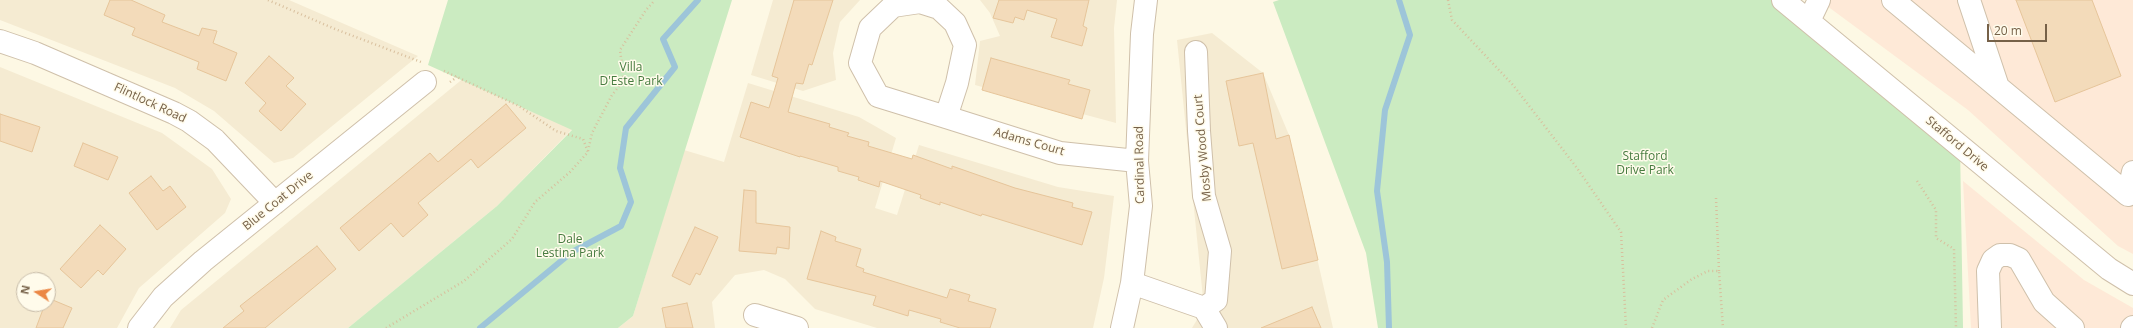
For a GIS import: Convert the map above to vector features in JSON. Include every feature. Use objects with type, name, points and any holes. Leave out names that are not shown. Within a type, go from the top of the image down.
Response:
[{"type":"street","name":"Cardinal Road","points":[[1122,328],[1132,284],[1142,206],[1137,161],[1142,34],[1146,0]]},
{"type":"street","name":"Stafford Drive","points":[[1783,0],[2109,269],[2133,284]]},
{"type":"street","points":[[1809,21],[1819,0]]},
{"type":"street","points":[[1893,0],[2128,195],[2133,172]]},
{"type":"street","points":[[1969,0],[1998,87]]},
{"type":"street","name":"Adams Court","points":[[946,117],[957,83],[965,45],[955,23],[939,8],[920,2],[893,6],[870,28],[860,63],[878,96],[946,117],[1060,152],[1137,161]]},
{"type":"street","name":"Flintlock Road","points":[[0,41],[35,53],[174,113],[189,121],[215,140],[275,203]]},
{"type":"street","name":"Mosby Wood Court","points":[[1196,52],[1199,131],[1204,196],[1220,251],[1216,300],[1204,308]]},
{"type":"street","name":"Blue Coat Drive","points":[[139,328],[162,297],[203,261],[275,203],[428,71]]},
{"type":"street","points":[[1990,328],[1988,271],[1993,260],[2000,255],[2010,255],[2019,259],[2044,302],[2073,328]]},
{"type":"street","points":[[1132,284],[1204,308],[1216,328]]},
{"type":"street","points":[[755,316],[797,328]]},
{"type":"path","points":[[268,0],[428,71],[457,77],[519,106],[556,131],[583,139],[588,152]]},
{"type":"path","points":[[386,328],[464,281],[512,239],[535,202],[570,172],[588,152],[592,133],[612,95],[624,80],[620,50],[646,10],[655,0]]},
{"type":"path","points":[[1448,0],[1452,20],[1513,85],[1577,168],[1621,232],[1626,328]]},
{"type":"path","points":[[450,82],[457,77]]},
{"type":"path","points":[[1917,182],[1936,210],[1936,238],[1954,249],[1956,328]]},
{"type":"path","points":[[1716,198],[1723,328]]},
{"type":"path","points":[[1652,328],[1663,300],[1692,279],[1708,271],[1719,271]]},
{"type":"shaded area","points":[[0,0],[289,0],[418,56],[293,158],[274,163],[214,111],[175,88],[0,20]]},
{"type":"shaded area","points":[[773,0],[860,0],[840,22],[833,53],[836,80],[803,91],[751,75]]},
{"type":"shaded area","points":[[980,0],[1117,0],[1114,28],[1116,123],[975,85],[980,41],[1000,36],[990,13]]},
{"type":"shaded area","points":[[1819,0],[2133,0],[2133,254],[2118,246],[1968,110]]},
{"type":"shaded area","points":[[1212,33],[1263,73],[1289,135],[1333,328],[1192,328],[1204,308],[1177,40]]},
{"type":"shaded area","points":[[0,67],[162,133],[212,169],[231,199],[225,213],[139,288],[117,328],[0,328]]},
{"type":"shaded area","points":[[465,77],[576,125],[497,206],[348,328],[170,328],[181,310]]},
{"type":"shaded area","points":[[748,83],[859,117],[896,138],[875,208],[897,215],[919,145],[1058,187],[1114,196],[1104,278],[1093,328],[877,328],[815,309],[785,279],[764,270],[735,275],[712,302],[715,328],[618,328],[633,316],[684,150],[724,162]]},
{"type":"shaded area","points":[[1963,181],[2084,280],[2133,308],[2133,328],[1971,328]]},
{"type":"green space","points":[[448,0],[732,0],[633,316],[618,328],[348,328],[497,206],[572,130],[428,65]]},
{"type":"green space","name":"Stafford Drive Park","points":[[1279,0],[1782,0],[1960,146],[1963,328],[1378,328],[1366,253],[1273,2]]},
{"type":"building","points":[[110,0],[131,0],[165,15],[162,22],[199,36],[202,28],[217,31],[213,43],[237,53],[226,81],[197,69],[199,62],[132,35],[135,28],[104,15]]},
{"type":"building","points":[[794,0],[833,0],[812,65],[809,64],[803,84],[796,83],[788,112],[830,124],[829,127],[849,133],[847,136],[869,142],[868,146],[912,159],[913,155],[952,169],[952,166],[1015,188],[1073,203],[1072,207],[1092,212],[1082,245],[982,214],[981,216],[940,202],[940,205],[920,198],[921,195],[880,181],[879,187],[858,180],[859,177],[838,171],[838,167],[800,157],[740,137],[751,102],[769,108],[778,78],[772,76]]},
{"type":"building","points":[[999,0],[1089,0],[1083,26],[1087,28],[1082,46],[1051,37],[1057,19],[1027,10],[1024,20],[1015,17],[1013,23],[993,18]]},
{"type":"building","points":[[2016,0],[2092,0],[2121,76],[2055,102]]},
{"type":"building","points":[[269,56],[294,78],[286,86],[306,104],[281,131],[259,111],[266,103],[245,83]]},
{"type":"building","points":[[991,58],[1070,80],[1068,84],[1090,90],[1082,119],[982,90]]},
{"type":"building","points":[[1263,73],[1276,139],[1289,135],[1318,260],[1282,269],[1253,143],[1239,146],[1226,81]]},
{"type":"building","points":[[506,104],[526,128],[478,168],[471,159],[418,203],[428,215],[403,237],[391,223],[359,251],[340,228],[430,153],[438,162]]},
{"type":"building","points":[[0,114],[40,127],[32,152],[0,141]]},
{"type":"building","points":[[83,143],[118,157],[108,180],[74,166]]},
{"type":"building","points":[[151,176],[163,191],[170,186],[186,207],[157,230],[129,193]]},
{"type":"building","points":[[744,190],[756,191],[756,223],[790,227],[789,249],[777,247],[776,254],[739,251]]},
{"type":"building","points":[[100,225],[126,249],[103,275],[98,270],[81,288],[60,269]]},
{"type":"building","points":[[695,227],[718,237],[700,275],[696,273],[690,285],[672,276]]},
{"type":"building","points":[[821,231],[836,237],[835,241],[861,249],[856,266],[864,269],[863,272],[947,298],[950,289],[970,295],[968,301],[996,309],[990,328],[960,328],[940,322],[941,319],[909,310],[908,316],[873,305],[876,296],[807,279]]},
{"type":"building","points":[[317,246],[336,269],[265,328],[223,328],[244,311],[240,306]]},
{"type":"building","points":[[56,301],[72,308],[63,328],[36,328],[42,312],[56,312]]},
{"type":"building","points":[[687,303],[693,328],[666,328],[662,308]]},
{"type":"building","points":[[1312,307],[1321,328],[1261,328]]},
{"type":"waterway","points":[[480,328],[572,252],[621,226],[631,202],[620,168],[626,128],[675,67],[663,39],[698,0]]},
{"type":"waterway","points":[[1389,328],[1387,262],[1377,191],[1385,110],[1410,35],[1399,0]]},
{"type":"park label","name":"Villa D'Este Park","points":[[631,75]]},
{"type":"park label","name":"Dale Lestina Park","points":[[570,247]]}]
